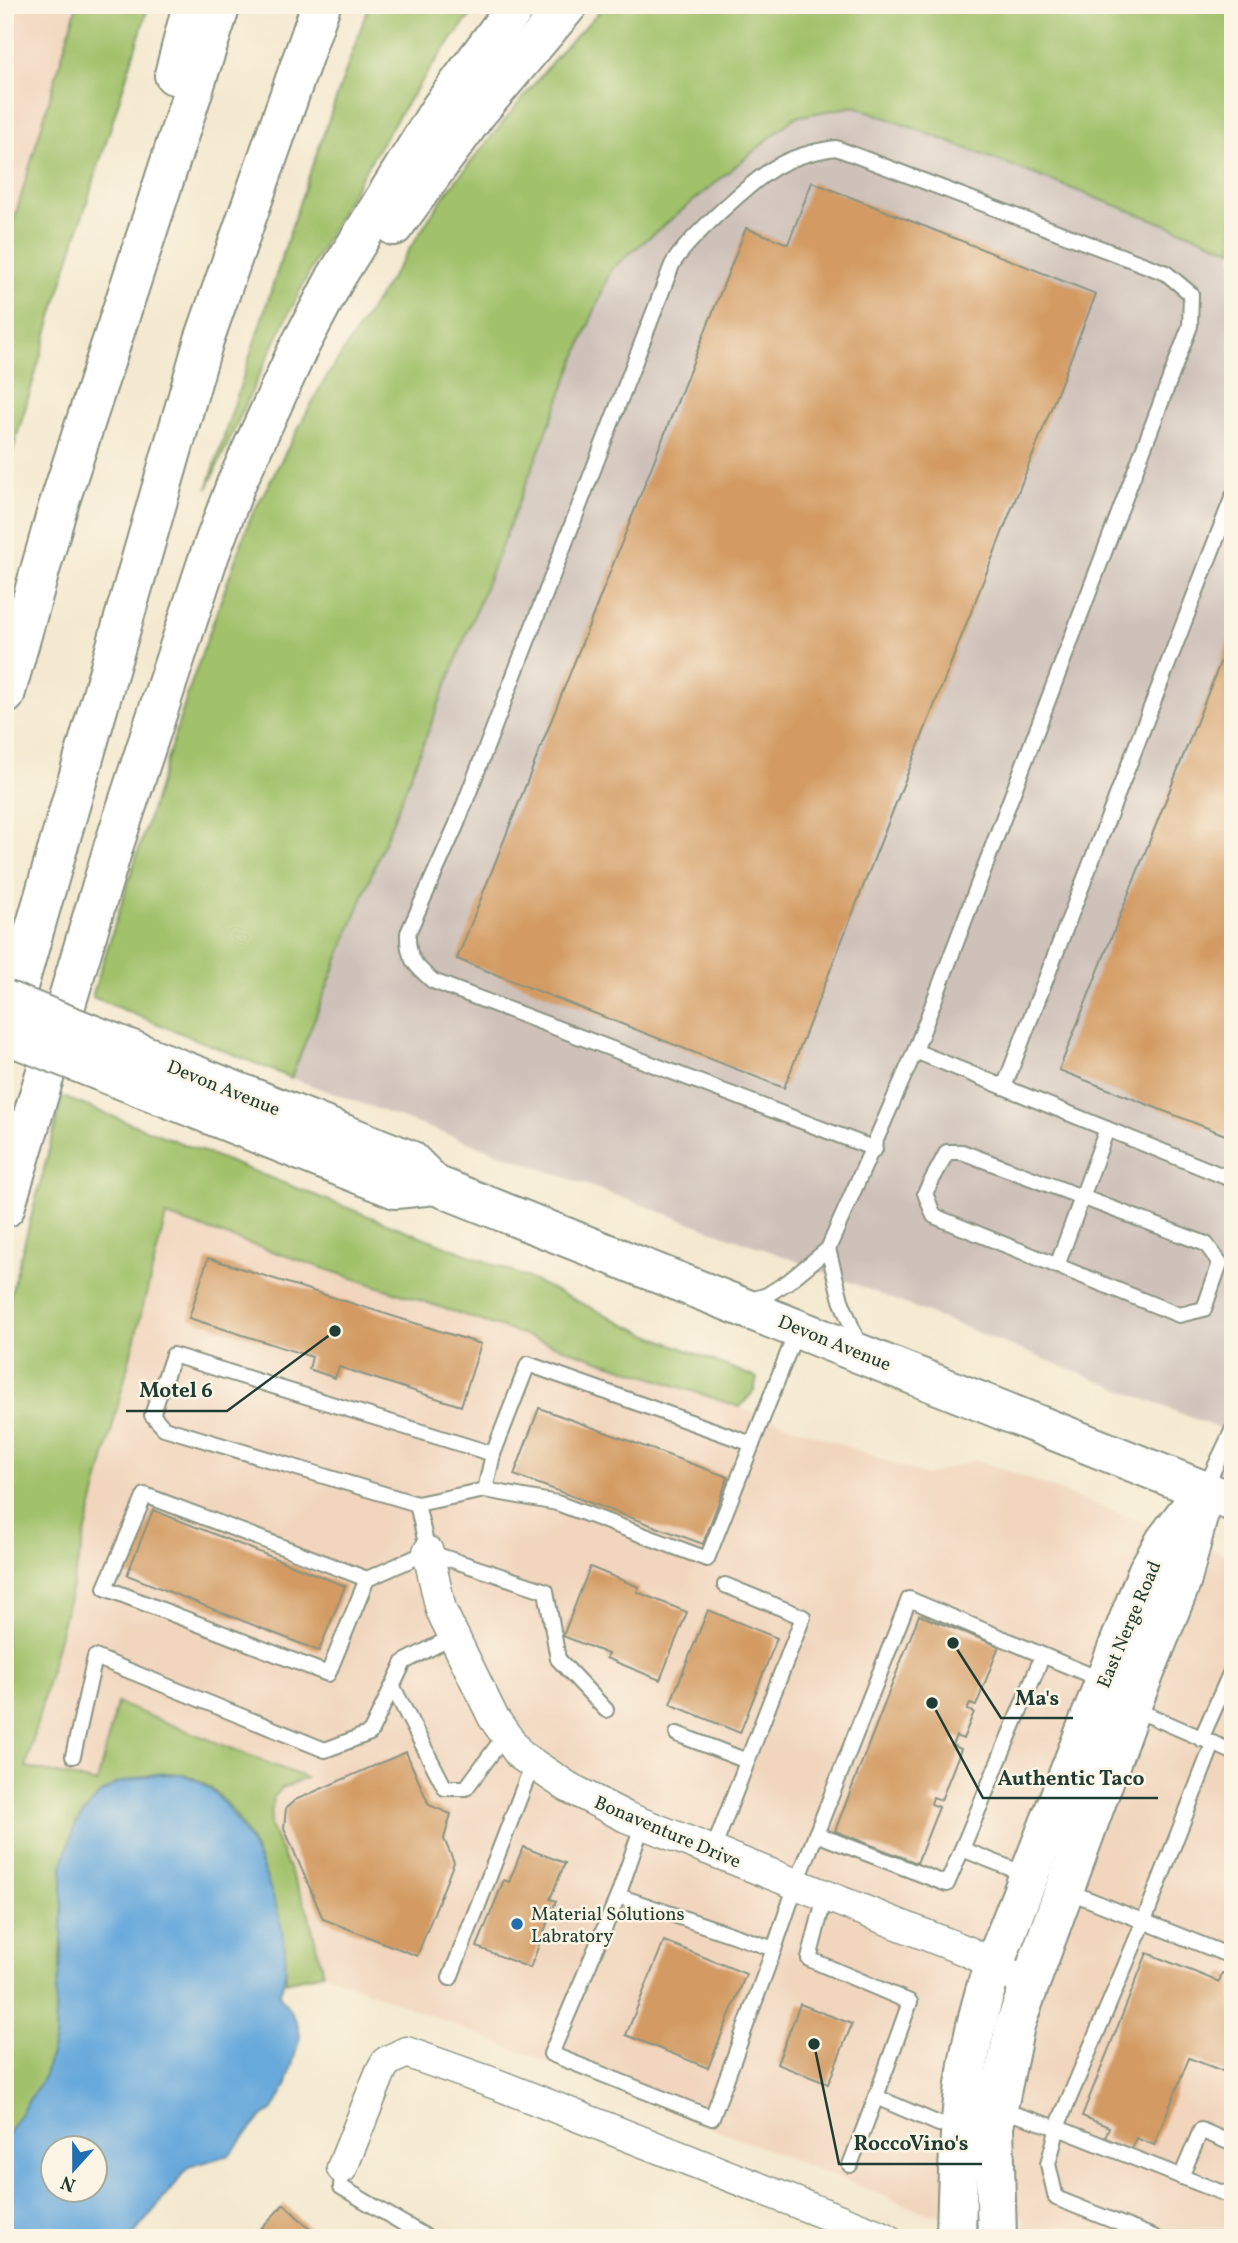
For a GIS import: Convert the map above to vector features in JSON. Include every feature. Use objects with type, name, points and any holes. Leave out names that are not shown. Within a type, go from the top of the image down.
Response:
[{"type":"main road","points":[[93,400],[192,5]]},
{"type":"main road","points":[[5,695],[57,510],[221,5]]},
{"type":"main road","points":[[5,1033],[204,340],[321,5]]},
{"type":"main road","points":[[5,1208],[113,848],[203,573],[236,484],[297,351],[336,277],[440,109],[517,5]]},
{"type":"main road","points":[[236,484],[391,229],[476,114],[568,5]]},
{"type":"main road","name":"Devon Avenue","points":[[5,1000],[162,1079],[396,1189],[435,1185],[1218,1496]]},
{"type":"main road","name":"Devon Avenue","points":[[5,1033],[162,1079]]},
{"type":"main road","name":"East Nerge Road","points":[[997,2238],[994,2157],[996,2108],[1009,2045],[1028,1984],[1047,1883],[1104,1681],[1148,1570],[1165,1541],[1218,1496]]},
{"type":"main road","name":"East Nerge Road","points":[[956,2238],[959,2124],[968,2049],[993,1967],[1047,1883],[1131,1707],[1218,1496]]},
{"type":"street","name":"Bonaventure Drive","points":[[428,1552],[441,1610],[493,1717],[520,1755],[568,1787],[643,1824],[969,1952],[1028,1984]]},
{"type":"street","points":[[342,2168],[381,2071],[386,2062],[405,2052],[496,2084],[886,2238]]},
{"type":"lane","points":[[738,1304],[767,1295],[789,1282],[828,1249],[875,1149],[915,1051],[1190,326],[1192,294],[1166,272],[836,148],[799,155],[774,168],[691,240],[672,265],[456,826],[408,933],[407,949],[414,965],[433,981],[875,1149]]},
{"type":"lane","points":[[1004,1087],[1233,496]]},
{"type":"lane","points":[[915,1051],[1233,1180]]},
{"type":"lane","points":[[1057,1266],[1107,1129]]},
{"type":"lane","points":[[947,1152],[962,1152],[1206,1244],[1220,1263],[1204,1309],[1179,1315],[1057,1266],[934,1216],[925,1193],[947,1152]]},
{"type":"lane","points":[[828,1249],[841,1300],[862,1353]]},
{"type":"lane","points":[[493,1454],[173,1355],[152,1416],[164,1428],[417,1504],[485,1490],[557,1503],[707,1559],[798,1328]]},
{"type":"lane","points":[[485,1490],[493,1454],[528,1364],[752,1444]]},
{"type":"lane","points":[[1218,1496],[1233,1429]]},
{"type":"lane","points":[[367,1579],[145,1494],[105,1588],[328,1674],[367,1579],[428,1552],[546,1591],[558,1660],[606,1710]]},
{"type":"lane","points":[[417,1504],[428,1552]]},
{"type":"lane","points":[[713,1850],[803,1617],[725,1585]]},
{"type":"lane","points":[[643,1824],[618,1896],[551,2054],[712,2118],[796,1885],[909,1599],[1104,1681]]},
{"type":"lane","points":[[73,1756],[95,1657],[325,1750],[370,1733],[404,1662],[454,1636]]},
{"type":"lane","points":[[816,1834],[947,1884],[1042,1657]]},
{"type":"lane","points":[[1156,2238],[1056,2198],[1048,2164],[1058,2127],[1144,1921],[1233,1667]]},
{"type":"lane","points":[[393,1687],[445,1788],[466,1788],[506,1734]]},
{"type":"lane","points":[[1131,1707],[1233,1752]]},
{"type":"lane","points":[[677,1734],[747,1761]]},
{"type":"lane","points":[[450,1978],[533,1763]]},
{"type":"lane","points":[[962,1849],[1233,1957]]},
{"type":"lane","points":[[618,1896],[774,1950]]},
{"type":"lane","points":[[825,1896],[809,1959],[910,2002],[850,2165]]},
{"type":"lane","points":[[876,2097],[940,2124],[959,2124]]},
{"type":"lane","points":[[996,2108],[1058,2127],[1233,2197]]},
{"type":"lane","points":[[1181,2177],[1201,2130],[1233,2144]]},
{"type":"lane","points":[[342,2168],[341,2187],[428,2238]]},
{"type":"shaded area","points":[[5,5],[77,5],[5,251]]},
{"type":"shaded area","points":[[855,106],[1233,250],[1233,1434],[794,1260],[291,1078],[611,269],[795,117]]},
{"type":"shaded area","points":[[166,1216],[740,1407],[927,1476],[976,1459],[1233,1557],[1233,2238],[1026,2238],[1025,2217],[929,2214],[323,1973],[308,1911],[270,1826],[273,1799],[282,1788],[305,1777],[117,1703],[97,1783],[26,1768]]},
{"type":"green space","points":[[77,5],[149,5],[67,266],[5,477],[5,251]]},
{"type":"green space","points":[[369,5],[479,5],[397,117],[361,177],[295,300],[207,489],[299,204]]},
{"type":"green space","points":[[606,5],[1233,5],[1233,250],[855,106],[795,117],[611,269],[291,1078],[92,997],[190,687],[250,519],[321,386],[445,194],[561,51]]},
{"type":"green space","points":[[63,1097],[528,1278],[642,1332],[757,1378],[754,1391],[740,1407],[166,1216],[26,1767],[97,1783],[117,1703],[306,1778],[282,1788],[273,1798],[270,1826],[308,1911],[323,1973],[286,1982],[279,1925],[271,1892],[244,1829],[226,1803],[204,1784],[179,1774],[155,1774],[115,1784],[62,1936],[55,2039],[45,2075],[5,2138],[5,1316]]},
{"type":"water","points":[[157,1774],[187,1776],[203,1784],[221,1800],[254,1851],[279,1914],[285,1945],[285,1972],[279,1994],[297,2022],[300,2036],[287,2084],[273,2110],[260,2119],[229,2155],[189,2167],[131,2238],[5,2238],[5,2138],[45,2075],[55,2039],[56,1995],[62,1957],[62,1866],[76,1823],[100,1794],[115,1784]]},
{"type":"building","points":[[812,182],[1096,294],[784,1088],[457,959],[746,228],[788,244]]},
{"type":"building","points":[[1233,630],[1233,1138],[1059,1070]]},
{"type":"building","points":[[208,1258],[481,1344],[461,1406],[339,1367],[335,1378],[309,1369],[312,1357],[189,1318]]},
{"type":"building","points":[[539,1408],[728,1477],[703,1544],[514,1475]]},
{"type":"building","points":[[153,1510],[345,1586],[319,1651],[127,1575]]},
{"type":"building","points":[[590,1567],[639,1587],[637,1592],[687,1612],[660,1680],[606,1658],[608,1654],[563,1636]]},
{"type":"building","points":[[708,1610],[777,1638],[740,1733],[670,1704]]},
{"type":"building","points":[[919,1615],[999,1646],[976,1706],[970,1704],[967,1710],[974,1712],[963,1739],[956,1736],[952,1745],[961,1749],[941,1800],[933,1797],[931,1804],[939,1807],[917,1863],[835,1831]]},
{"type":"building","points":[[406,1752],[429,1805],[451,1814],[444,1839],[454,1862],[417,1956],[323,1919],[284,1828],[286,1808],[295,1800]]},
{"type":"building","name":"Material Solutions Labratory","points":[[523,1847],[565,1863],[550,1899],[556,1901],[530,1968],[477,1947],[504,1880],[509,1882]]},
{"type":"building","points":[[664,1941],[746,1974],[708,2068],[626,2035]]},
{"type":"building","points":[[1147,1953],[1219,1982],[1222,1973],[1233,1977],[1233,2075],[1189,2058],[1154,2145],[1136,2138],[1132,2149],[1105,2138],[1109,2127],[1082,2116]]},
{"type":"building","points":[[800,2004],[852,2024],[828,2084],[777,2064]]},
{"type":"building","points":[[284,2204],[319,2238],[252,2238]]},
{"type":"place","name":"Motel 6","points":[[335,1331]]},
{"type":"place","name":"Ma's","points":[[953,1643]]},
{"type":"place","name":"Authentic Taco","points":[[932,1703]]},
{"type":"place","name":"Material Solutions Labratory","points":[[517,1924]]},
{"type":"place","name":"RoccoVino's","points":[[814,2044]]}]
